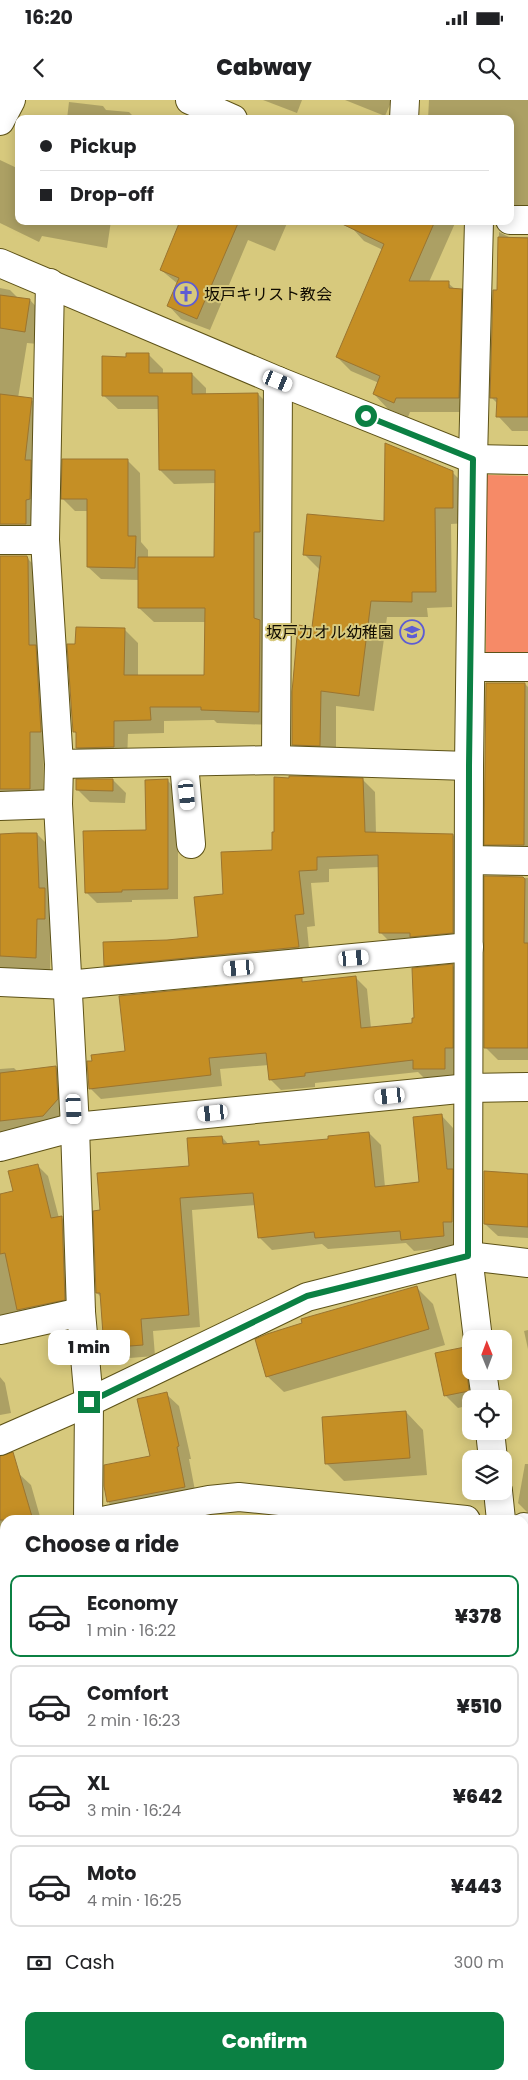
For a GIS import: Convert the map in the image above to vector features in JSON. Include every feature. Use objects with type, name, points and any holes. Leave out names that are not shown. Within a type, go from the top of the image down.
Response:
[{"type":"street","points":[[0,121],[11,100]]},
{"type":"street","points":[[190,100],[224,115]]},
{"type":"street","points":[[404,115],[405,100]]},
{"type":"street","points":[[514,220],[528,220]]},
{"type":"street","points":[[477,1330],[468,1256],[468,1088],[469,766],[473,459],[479,225]]},
{"type":"street","points":[[0,263],[278,381],[473,459],[528,460]]},
{"type":"street","points":[[50,284],[44,540],[58,764],[58,804],[75,1127],[81,1312],[89,1402],[88,1515]]},
{"type":"street","points":[[276,760],[278,381]]},
{"type":"street","points":[[0,540],[44,540]]},
{"type":"street","points":[[471,667],[528,667]]},
{"type":"street","points":[[58,764],[276,760],[469,766]]},
{"type":"street","points":[[184,763],[192,844]]},
{"type":"street","points":[[0,806],[58,804]]},
{"type":"street","points":[[469,860],[528,862]]},
{"type":"street","points":[[0,982],[67,984],[469,947]]},
{"type":"street","points":[[0,1147],[75,1127],[468,1088],[528,1088]]},
{"type":"street","points":[[0,1441],[89,1402],[307,1296],[468,1256],[528,1263]]},
{"type":"street","points":[[0,1330],[81,1312]]},
{"type":"street","points":[[160,1515],[223,1509],[239,1497],[337,1514],[358,1515]]},
{"type":"street","points":[[499,1500],[500,1515]]},
{"type":"shaded area","points":[[487,475],[528,476],[528,658],[486,658]]},
{"type":"building","points":[[178,225],[237,225],[197,319],[167,306],[179,278],[160,270]]},
{"type":"building","points":[[344,225],[433,225],[409,281],[449,281],[449,288],[462,289],[459,398],[396,398],[394,403],[373,394],[380,376],[336,357],[384,244]]},
{"type":"building","points":[[498,237],[528,238],[528,417],[496,417],[497,398],[490,398],[493,290],[497,290]]},
{"type":"building","points":[[0,295],[30,299],[25,332],[0,328]]},
{"type":"building","points":[[126,353],[149,353],[149,373],[192,373],[192,394],[258,393],[260,532],[254,532],[254,618],[260,620],[259,712],[201,710],[201,707],[150,707],[151,720],[114,721],[114,747],[76,748],[76,732],[73,732],[67,644],[75,644],[76,627],[125,628],[124,675],[204,675],[205,608],[138,608],[138,557],[214,557],[215,470],[159,470],[158,396],[102,396],[102,356],[126,357]]},
{"type":"building","points":[[0,394],[32,398],[25,460],[31,460],[30,499],[26,500],[26,524],[0,524]]},
{"type":"building","points":[[385,443],[453,471],[453,508],[435,508],[436,592],[412,592],[412,602],[371,601],[359,696],[321,691],[320,746],[292,745],[292,692],[298,625],[312,627],[321,556],[303,555],[307,514],[384,521]]},
{"type":"building","points":[[62,459],[128,459],[128,536],[136,536],[135,568],[87,567],[87,499],[61,499]]},
{"type":"building","points":[[0,556],[27,556],[28,559],[29,645],[36,645],[41,732],[30,732],[30,789],[0,789]]},
{"type":"building","points":[[486,683],[525,683],[524,845],[484,845]]},
{"type":"building","points":[[289,776],[363,778],[365,832],[453,834],[453,933],[410,937],[410,933],[379,933],[378,855],[317,857],[317,870],[299,871],[304,914],[295,915],[299,947],[104,966],[103,942],[198,937],[194,897],[223,894],[221,852],[272,850],[272,832],[274,832],[274,777],[289,778]]},
{"type":"building","points":[[76,779],[113,779],[113,791],[76,790]]},
{"type":"building","points":[[168,779],[168,889],[85,893],[83,831],[146,830],[145,780]]},
{"type":"building","points":[[37,833],[39,888],[45,888],[45,919],[37,919],[36,958],[0,956],[0,834]]},
{"type":"building","points":[[484,876],[523,877],[525,879],[524,943],[528,943],[528,1048],[484,1048]]},
{"type":"building","points":[[453,964],[453,1048],[445,1048],[445,1069],[413,1069],[413,1060],[305,1073],[305,1076],[269,1080],[266,1053],[209,1058],[211,1075],[89,1089],[87,1061],[92,1061],[91,1055],[125,1051],[119,996],[302,978],[302,982],[356,976],[361,1028],[412,1023],[412,1018],[414,1018],[412,968]]},
{"type":"building","points":[[56,1066],[58,1099],[43,1116],[0,1121],[0,1073]]},
{"type":"building","points":[[442,1114],[447,1169],[453,1169],[452,1222],[443,1222],[444,1236],[401,1240],[400,1231],[315,1238],[314,1232],[258,1238],[253,1193],[180,1198],[189,1315],[141,1319],[143,1345],[104,1348],[100,1293],[96,1293],[93,1211],[100,1210],[97,1173],[189,1166],[187,1138],[222,1136],[223,1144],[259,1141],[259,1145],[328,1139],[328,1136],[369,1132],[375,1187],[419,1182],[413,1117]]},
{"type":"building","points":[[38,1164],[51,1218],[62,1216],[65,1300],[17,1310],[5,1253],[0,1254],[0,1194],[13,1191],[8,1171]]},
{"type":"building","points":[[484,1171],[528,1174],[528,1227],[484,1224]]},
{"type":"building","points":[[417,1286],[429,1329],[266,1377],[255,1339],[302,1323],[301,1319]]},
{"type":"building","points":[[462,1348],[462,1380],[468,1380],[469,1390],[462,1390],[462,1392],[444,1396],[435,1353]]},
{"type":"building","points":[[167,1392],[179,1446],[177,1447],[185,1487],[107,1502],[104,1486],[104,1465],[150,1456],[137,1399]]},
{"type":"building","points":[[406,1411],[410,1458],[325,1464],[322,1417]]},
{"type":"building","points":[[13,1452],[32,1515],[0,1515],[0,1456]]},
{"type":"place","name":"坂戸キリスト教会","points":[[186,294]]},
{"type":"place","name":"坂戸カオル幼稚園","points":[[412,632]]},
{"type":"route","points":[[89,1402],[307,1296],[468,1256],[469,766],[473,459],[366,416]]}]
